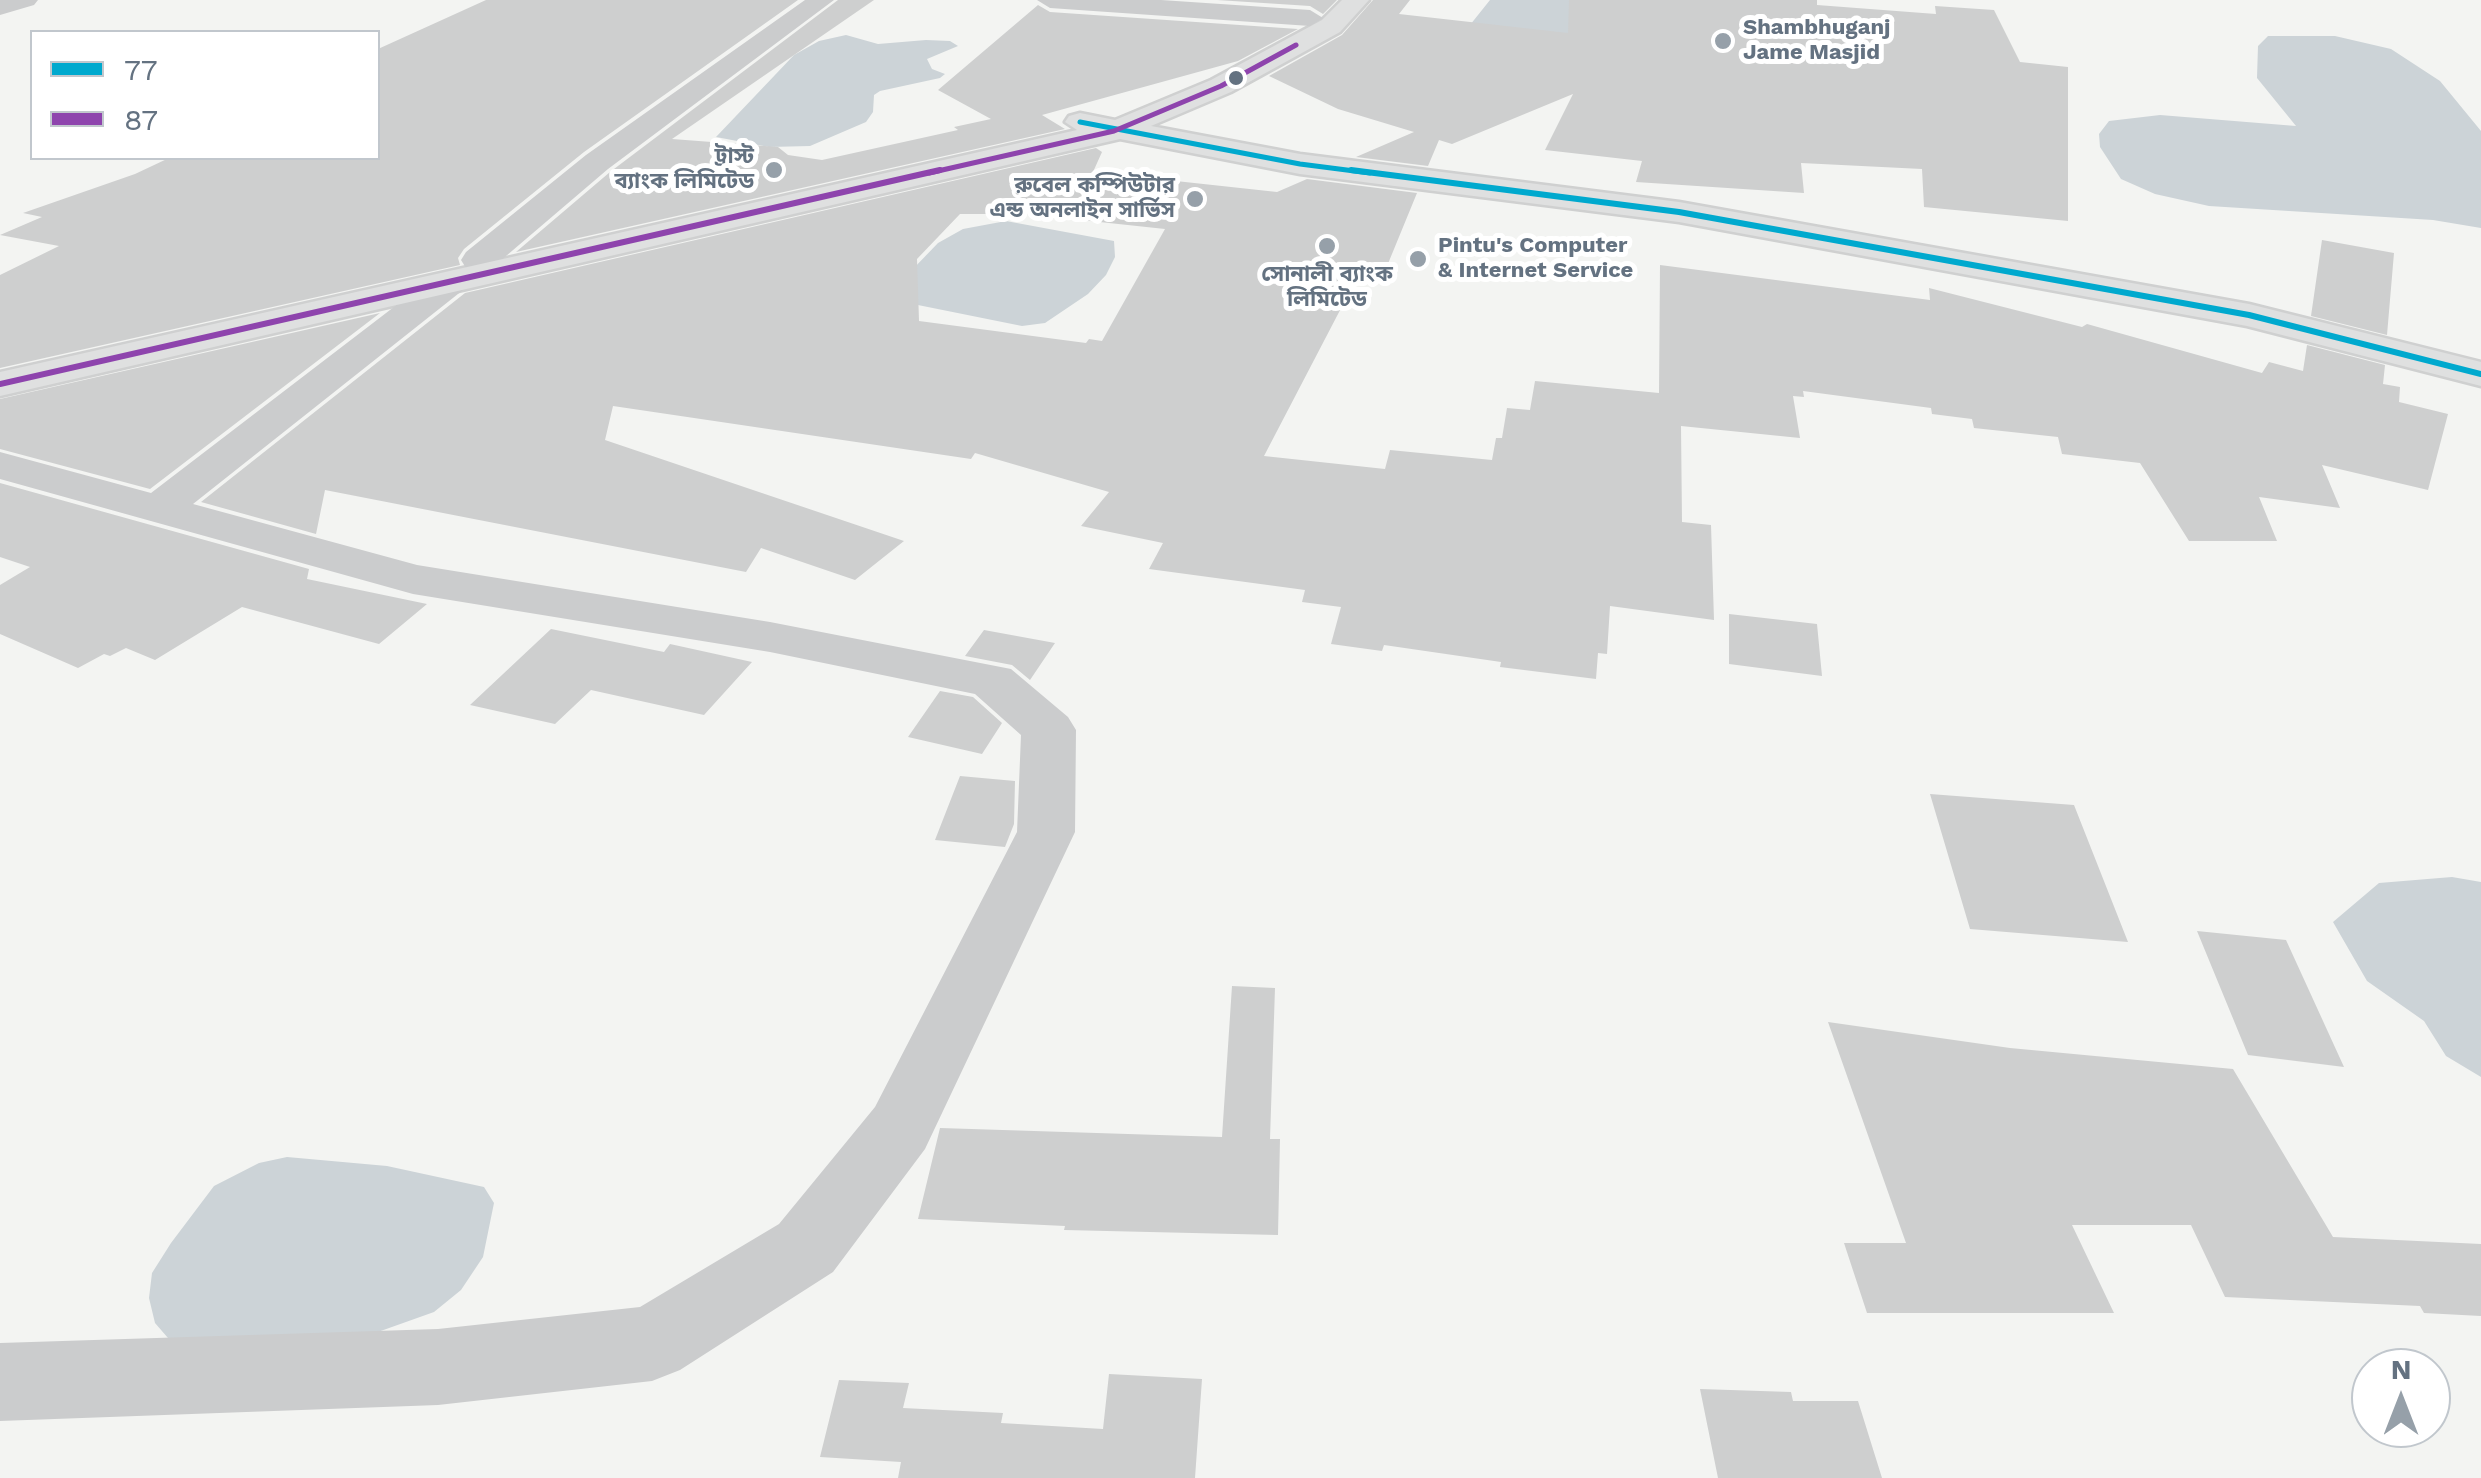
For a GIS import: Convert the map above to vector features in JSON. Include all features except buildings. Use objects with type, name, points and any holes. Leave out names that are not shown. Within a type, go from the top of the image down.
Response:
[{"type":"main road","points":[[0,384],[464,271],[1097,126],[1221,86],[1330,26],[1356,0]]},
{"type":"main road","points":[[1097,126],[1320,9]]},
{"type":"main road","points":[[1097,126],[1300,164],[1699,215],[2249,315],[2481,374]]},
{"type":"main road","points":[[0,362],[464,271]]},
{"type":"street","points":[[0,7],[25,0]]},
{"type":"street","points":[[161,507],[597,162],[822,0]]},
{"type":"street","points":[[1050,0],[1320,9]]},
{"type":"street","points":[[0,465],[413,579],[770,637],[992,682],[1049,730],[1046,832],[900,1128],[806,1248],[652,1342],[438,1367],[0,1382]]},
{"type":"shaded area","points":[[1490,0],[1601,0],[1599,40],[1470,25]]},
{"type":"shaded area","points":[[846,35],[878,44],[926,40],[950,41],[958,46],[927,59],[932,69],[945,74],[940,78],[880,91],[874,95],[873,112],[866,122],[810,146],[769,147],[716,137],[794,55],[819,41]]},
{"type":"shaded area","points":[[2268,36],[2335,36],[2391,49],[2440,81],[2481,131],[2481,228],[2433,220],[2209,206],[2155,194],[2121,179],[2100,147],[2099,134],[2109,121],[2160,115],[2296,126],[2257,78],[2258,46]]},
{"type":"shaded area","points":[[1006,221],[1114,241],[1115,257],[1106,275],[1088,294],[1045,323],[1022,326],[908,303],[911,271],[938,243],[963,229]]},
{"type":"shaded area","points":[[2452,877],[2481,882],[2481,1077],[2446,1056],[2424,1021],[2367,981],[2333,922],[2379,883]]},
{"type":"shaded area","points":[[287,1157],[387,1166],[484,1187],[494,1203],[483,1257],[461,1290],[434,1312],[347,1343],[168,1338],[155,1323],[149,1298],[152,1273],[171,1243],[214,1186],[259,1163]]},
{"type":"transit line","name":"87","points":[[0,384],[1114,131],[1221,86],[1296,45]]},
{"type":"transit line","name":"77","points":[[1080,122],[1300,164],[1679,212],[2249,315],[2481,374]]},
{"type":"place","name":"Shambhuganj Jame Masjid","points":[[1723,41]]},
{"type":"place","name":"ট্রাস্ট ব্যাংক লিমিটেড","points":[[774,170]]},
{"type":"place","name":"রুবেল কম্পিউটার এন্ড অনলাইন সার্ভিস","points":[[1195,199]]},
{"type":"place","name":"সোনালী ব্যাংক লিমিটেড","points":[[1327,246]]},
{"type":"place","name":"Pintu's Computer & Internet Service","points":[[1418,259]]}]
